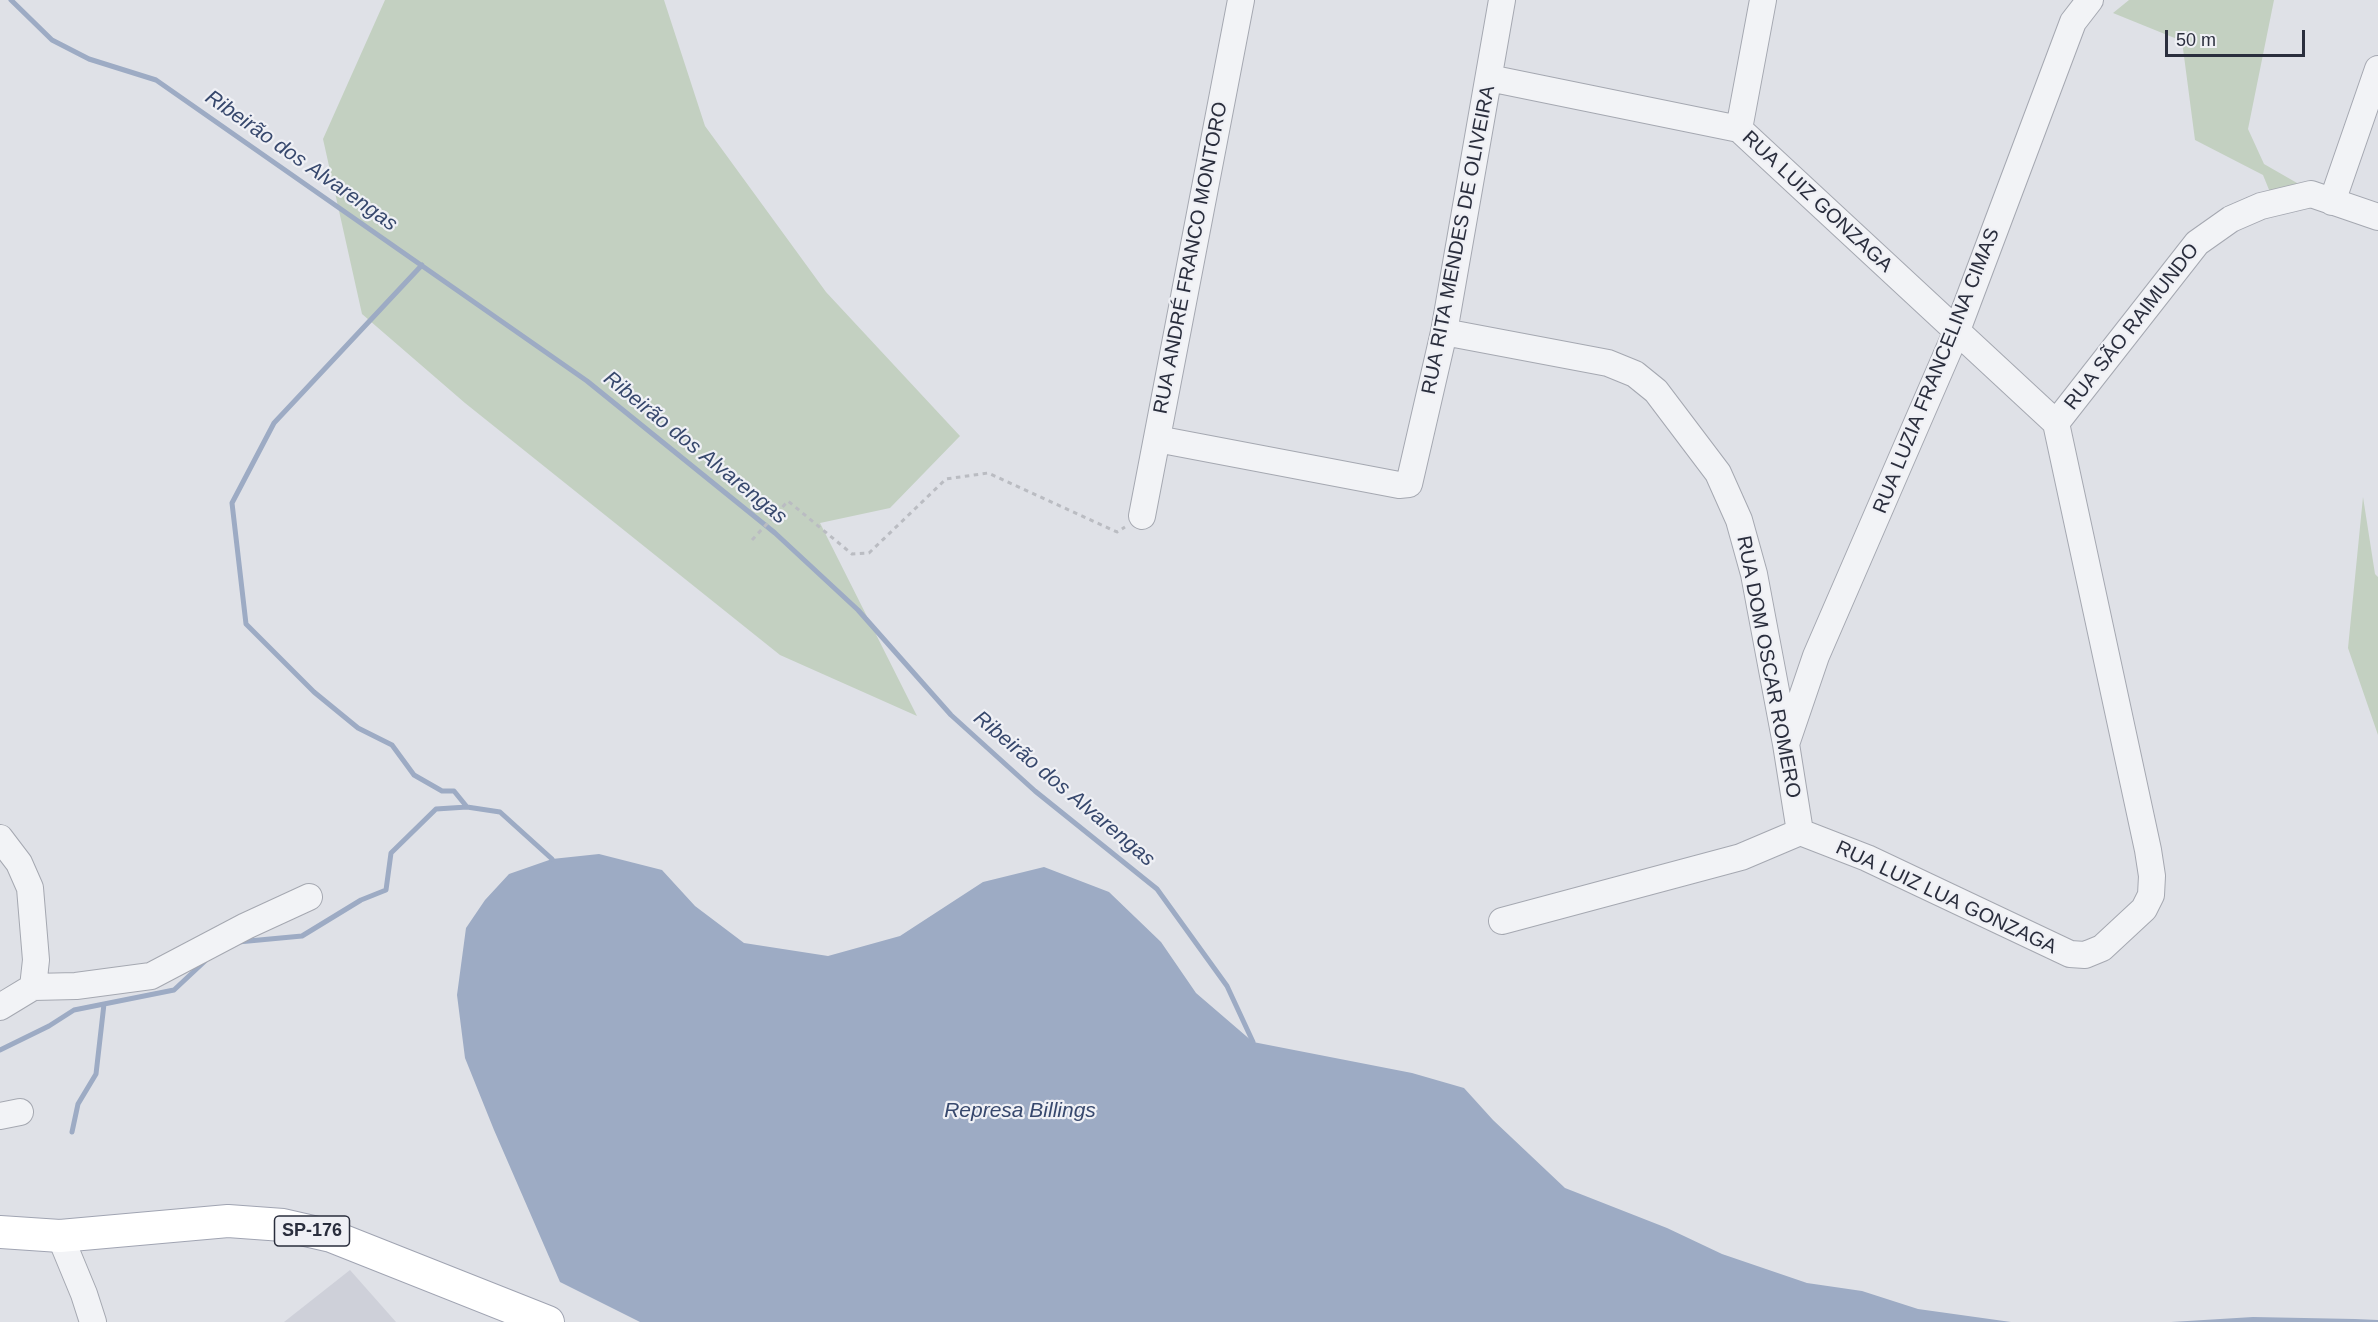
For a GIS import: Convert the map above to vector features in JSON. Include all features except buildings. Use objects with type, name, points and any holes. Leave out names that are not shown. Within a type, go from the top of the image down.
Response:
[{"type":"main road","name":"SP-176","points":[[0,1232],[60,1236],[228,1221],[284,1225],[331,1236],[548,1322]]},
{"type":"street","name":"RUA ANDRÉ FRANCO MONTORO","points":[[1142,516],[1240,0]]},
{"type":"street","name":"RUA RITA MENDES DE OLIVEIRA","points":[[1156,439],[1399,485],[1409,484],[1444,332],[1502,0]]},
{"type":"street","points":[[1739,129],[1763,0]]},
{"type":"street","name":"RUA LUZIA FRANCELINA CIMAS","points":[[1786,744],[1816,657],[1956,333],[2073,22],[2090,0]]},
{"type":"street","points":[[2332,202],[2378,69]]},
{"type":"street","name":"RUA LUIZ GONZAGA","points":[[1489,78],[1739,129],[1956,333],[2056,423]]},
{"type":"street","name":"RUA SÃO RAIMUNDO","points":[[2056,423],[2197,243],[2231,219],[2261,206],[2311,194],[2378,217]]},
{"type":"street","name":"RUA DOM OSCAR ROMERO","points":[[1444,332],[1608,363],[1635,374],[1656,391],[1718,473],[1739,520],[1754,574],[1771,658],[1800,832]]},
{"type":"street","name":"RUA LUIZ LUA GONZAGA","points":[[1800,832],[1867,858],[2070,954],[2085,955],[2102,948],[2144,909],[2151,894],[2152,876],[2148,850],[2056,423]]},
{"type":"street","points":[[1771,658],[1790,666],[1816,657]]},
{"type":"street","points":[[1502,921],[1741,857],[1800,832]]},
{"type":"street","points":[[0,838],[19,862],[30,888],[36,960],[33,987]]},
{"type":"street","points":[[0,1006],[33,987],[76,986],[151,976],[246,926],[309,897]]},
{"type":"street","points":[[60,1236],[93,1322]]},
{"type":"path","points":[[752,540],[788,501],[852,554],[869,553],[946,479],[988,473],[1117,532],[1142,516]]},
{"type":"shaded area","points":[[350,1270],[396,1322],[284,1322]]},
{"type":"green space","points":[[385,0],[664,0],[705,126],[826,292],[960,436],[890,508],[820,523],[917,716],[780,655],[465,403],[362,314],[323,139]]},
{"type":"green space","points":[[2129,0],[2274,0],[2248,129],[2264,164],[2304,187],[2274,202],[2263,175],[2195,140],[2182,41],[2113,13]]},
{"type":"green space","points":[[2363,497],[2375,574],[2378,577],[2378,735],[2348,648]]},
{"type":"water","name":"Represa Billings","points":[[599,854],[662,870],[695,906],[744,943],[828,956],[900,936],[983,882],[1044,867],[1109,892],[1161,942],[1196,993],[1253,1042],[1412,1073],[1464,1088],[1493,1120],[1565,1188],[1667,1228],[1722,1254],[1807,1283],[1862,1291],[1918,1309],[2011,1322],[640,1322],[560,1282],[465,1058],[457,995],[466,928],[485,900],[509,874],[552,859]]},
{"type":"water","points":[[2253,1317],[2355,1319],[2378,1320],[2378,1322],[2171,1322]]},
{"type":"waterway","name":"Ribeirão dos Alvarengas","points":[[11,0],[52,40],[89,59],[156,80],[587,381],[775,533],[858,610],[951,715],[1035,791],[1157,889],[1227,986],[1253,1042]]},
{"type":"waterway","points":[[422,265],[274,423],[232,503],[246,624],[314,692],[358,728],[392,745],[414,775],[442,791],[454,791],[467,807],[500,812],[552,859]]},
{"type":"waterway","points":[[238,942],[302,936],[361,900],[386,890],[391,853],[436,809],[467,807]]},
{"type":"waterway","points":[[0,1050],[49,1026],[74,1010],[174,990],[205,961]]},
{"type":"waterway","points":[[72,1132],[78,1104],[96,1074],[104,1004]]}]
